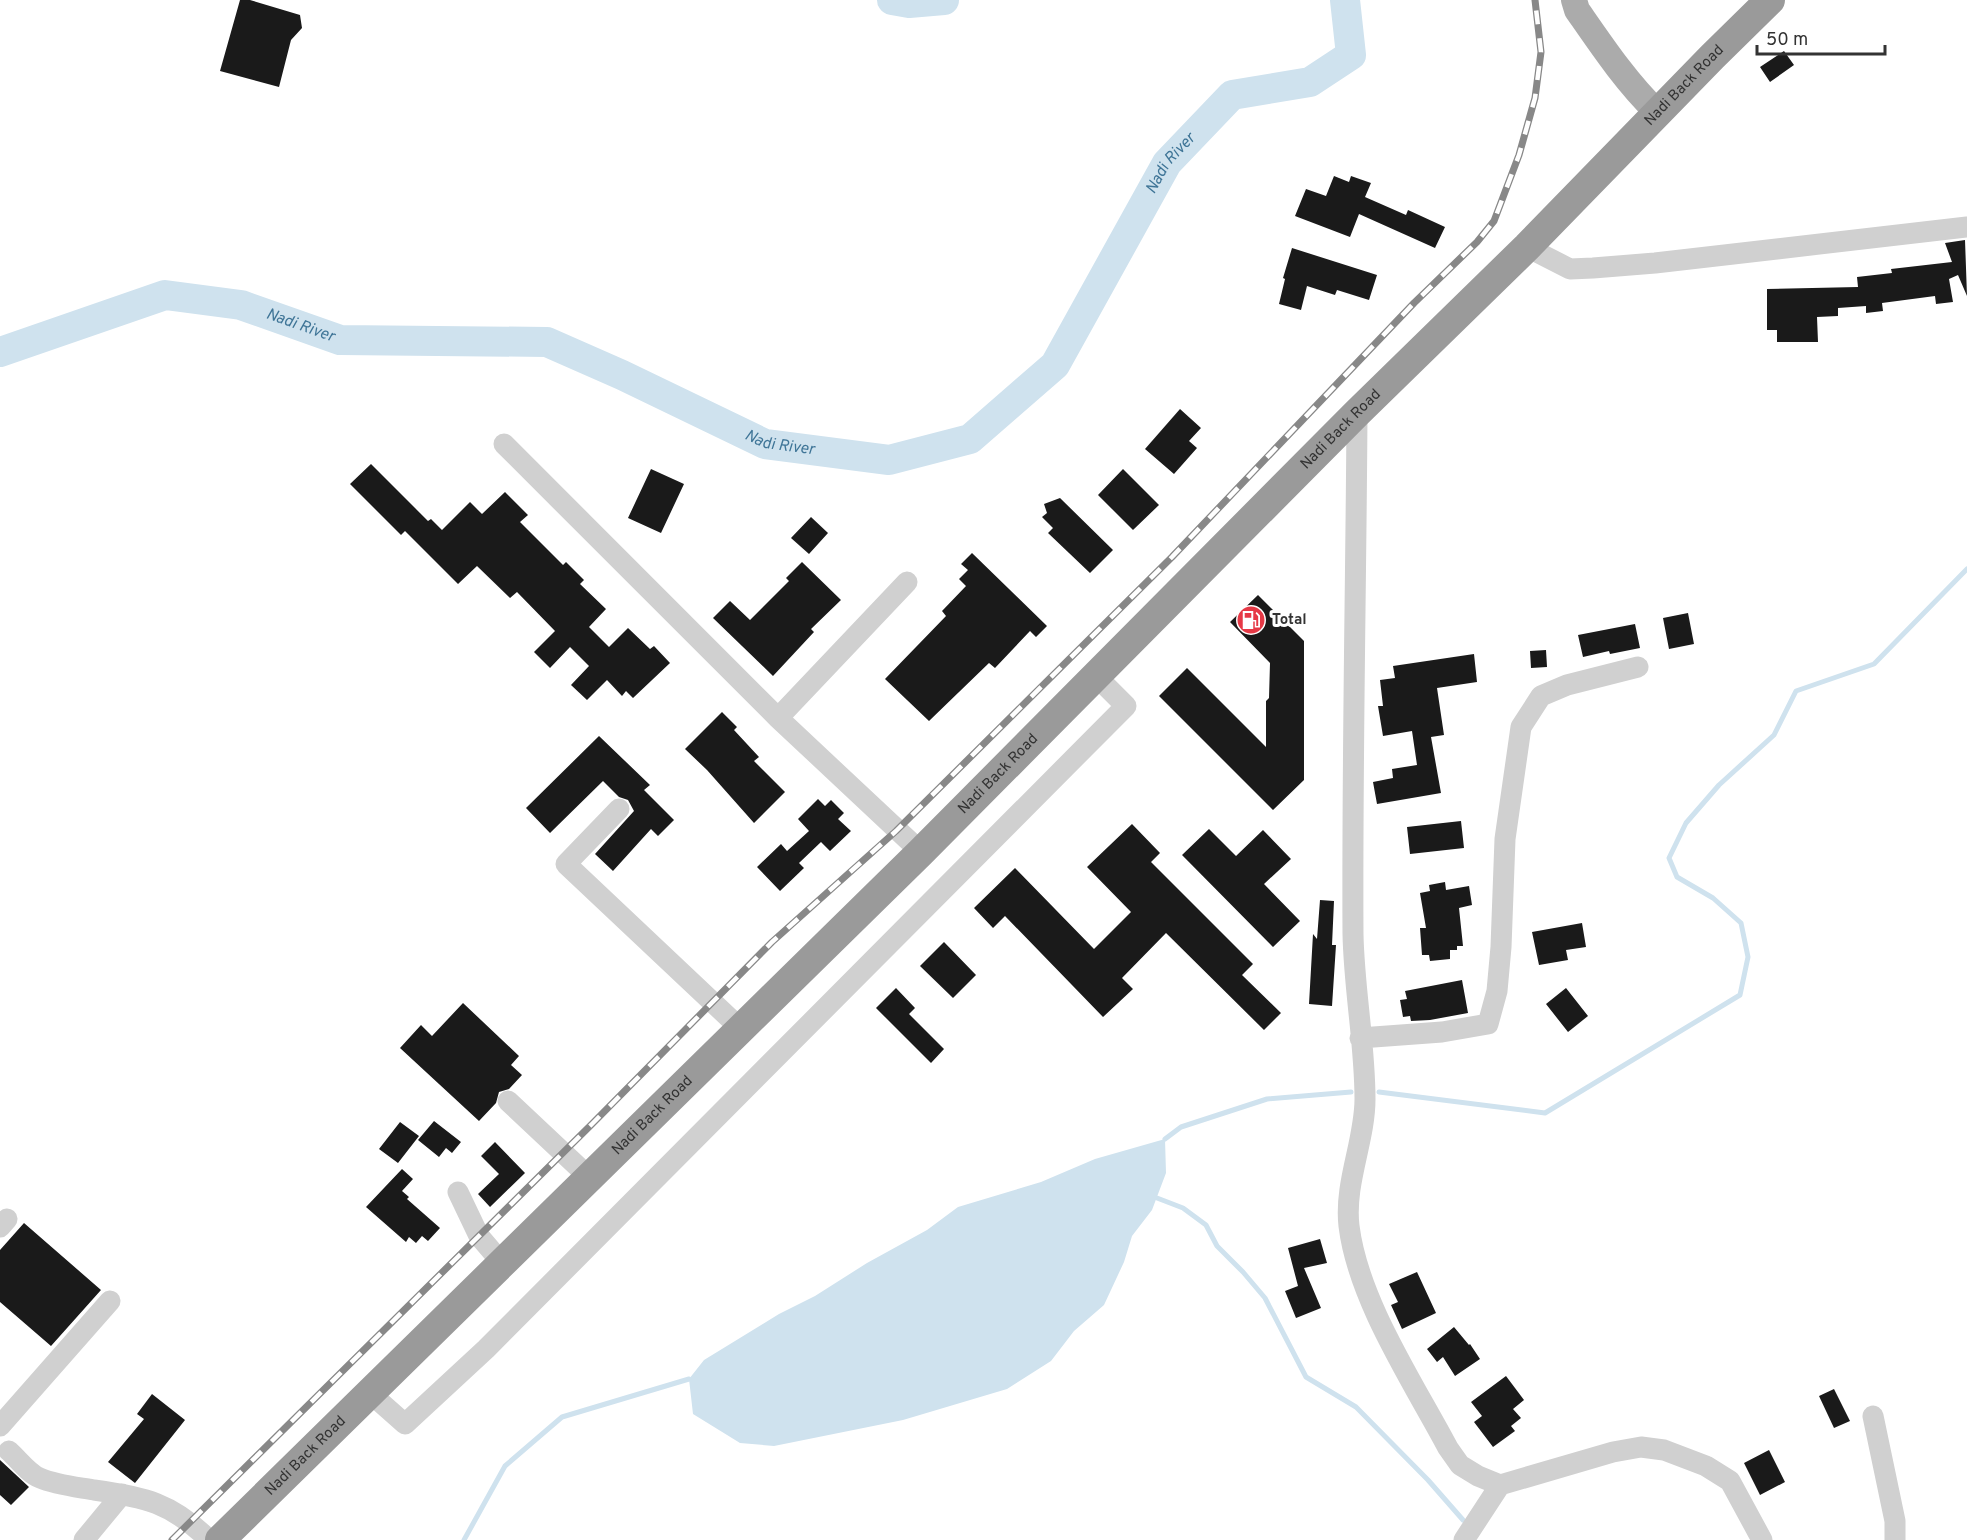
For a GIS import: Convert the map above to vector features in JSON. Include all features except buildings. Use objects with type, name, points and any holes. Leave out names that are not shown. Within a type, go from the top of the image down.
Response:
[{"type":"highway","name":"Nadi Back Road","points":[[220,1540],[921,852],[1770,0]]},
{"type":"main road","points":[[1574,0],[1577,10],[1615,64],[1637,92],[1657,112]]},
{"type":"street","points":[[1527,246],[1570,269],[1581,269],[1655,263],[1967,227]]},
{"type":"street","points":[[1357,413],[1353,938],[1365,1100],[1362,1128],[1352,1170],[1348,1224],[1358,1267],[1378,1319],[1448,1448],[1460,1465],[1500,1485],[1613,1452],[1641,1447],[1664,1450],[1706,1466],[1730,1481],[1762,1540]]},
{"type":"street","points":[[504,444],[778,718],[921,852]]},
{"type":"street","points":[[778,718],[908,582]]},
{"type":"street","points":[[1360,1038],[1442,1032],[1488,1024],[1497,991],[1505,839],[1521,727],[1541,696],[1567,685],[1638,667]]},
{"type":"street","points":[[370,1393],[405,1424],[486,1349],[1126,706],[1096,675]]},
{"type":"street","points":[[619,809],[566,864],[741,1029]]},
{"type":"street","points":[[507,1101],[590,1178]]},
{"type":"street","points":[[458,1192],[479,1236],[502,1263]]},
{"type":"street","points":[[0,1426],[110,1300]]},
{"type":"street","points":[[1873,1416],[1895,1521],[1894,1540]]},
{"type":"street","points":[[9,1451],[38,1478],[158,1503],[191,1521],[209,1540]]},
{"type":"street","points":[[1464,1540],[1500,1485]]},
{"type":"street","points":[[84,1540],[122,1494]]},
{"type":"water","points":[[1165,1139],[1166,1173],[1152,1210],[1132,1236],[1124,1262],[1104,1305],[1074,1331],[1051,1361],[1007,1389],[903,1420],[774,1446],[740,1443],[693,1414],[689,1379],[704,1360],[779,1314],[815,1296],[867,1263],[927,1230],[958,1207],[1041,1182],[1095,1159]]},
{"type":"waterway","name":"Nadi River","points":[[892,0],[909,3],[944,0]]},
{"type":"waterway","name":"Nadi River","points":[[0,352],[165,295],[241,305],[340,340],[547,342],[622,375],[765,444],[889,460],[970,439],[1055,365],[1167,163],[1232,95],[1310,82],[1351,55],[1345,0]]},
{"type":"waterway","points":[[1379,1092],[1545,1113],[1740,995],[1748,957],[1741,923],[1713,898],[1677,877],[1669,858],[1686,823],[1719,785],[1774,735],[1796,691],[1874,664],[1967,569]]},
{"type":"waterway","points":[[1165,1139],[1181,1127],[1267,1099],[1351,1092]]},
{"type":"waterway","points":[[1157,1198],[1183,1208],[1206,1225],[1217,1246],[1265,1298],[1306,1377],[1356,1407],[1428,1480],[1463,1520]]},
{"type":"waterway","points":[[464,1540],[505,1466],[562,1417],[689,1379]]},
{"type":"railway","points":[[172,1540],[592,1124],[772,942],[896,831],[1172,557],[1414,303],[1477,242],[1494,221],[1519,155],[1535,98],[1541,52],[1535,0]]},
{"type":"place","name":"Total","points":[[1251,620]]}]
